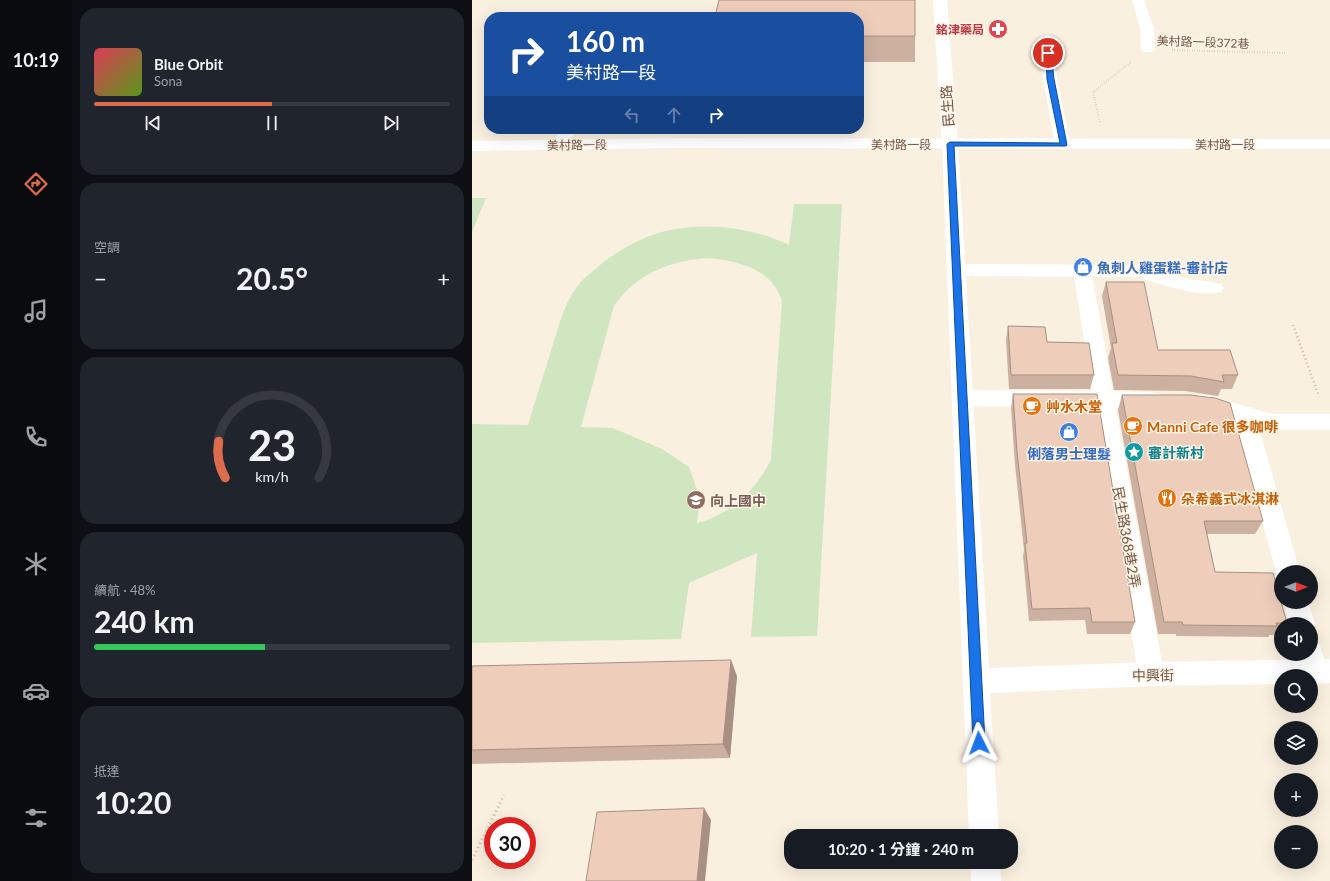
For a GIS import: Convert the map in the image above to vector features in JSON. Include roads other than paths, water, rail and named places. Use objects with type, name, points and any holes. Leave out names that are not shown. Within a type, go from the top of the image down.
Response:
[{"type":"street","name":"民生路","points":[[940,0],[950,144],[984,829]]},
{"type":"street","name":"美村路一段","points":[[472,146],[557,146],[680,143],[1063,145],[1330,144]]},
{"type":"street","name":"民生路368巷2弄","points":[[1082,270],[1151,674]]},
{"type":"street","points":[[962,398],[1177,400],[1209,403],[1244,414],[1286,565]]},
{"type":"street","name":"中興街","points":[[976,681],[1319,666]]},
{"type":"street","points":[[985,869],[986,881]]},
{"type":"lane","points":[[1138,0],[1147,28],[1148,49]]},
{"type":"lane","points":[[1046,39],[1050,79],[1063,145]]},
{"type":"lane","points":[[557,146],[566,134]]},
{"type":"lane","points":[[956,270],[1140,271],[1160,278],[1191,285],[1215,288]]},
{"type":"lane","points":[[1244,414],[1273,422],[1329,422]]},
{"type":"place","name":"銘津藥局","points":[[998,29]]},
{"type":"place","name":"魚刺人雞蛋糕-審計店","points":[[1083,267]]},
{"type":"place","name":"艸水木堂","points":[[1032,406]]},
{"type":"place","name":"Manni Cafe 很多咖啡","points":[[1133,426]]},
{"type":"place","name":"俐落男士理髮","points":[[1069,432]]},
{"type":"place","name":"審計新村","points":[[1134,452]]},
{"type":"place","name":"朵希義式冰淇淋","points":[[1167,498]]},
{"type":"place","name":"向上國中","points":[[696,500]]}]
